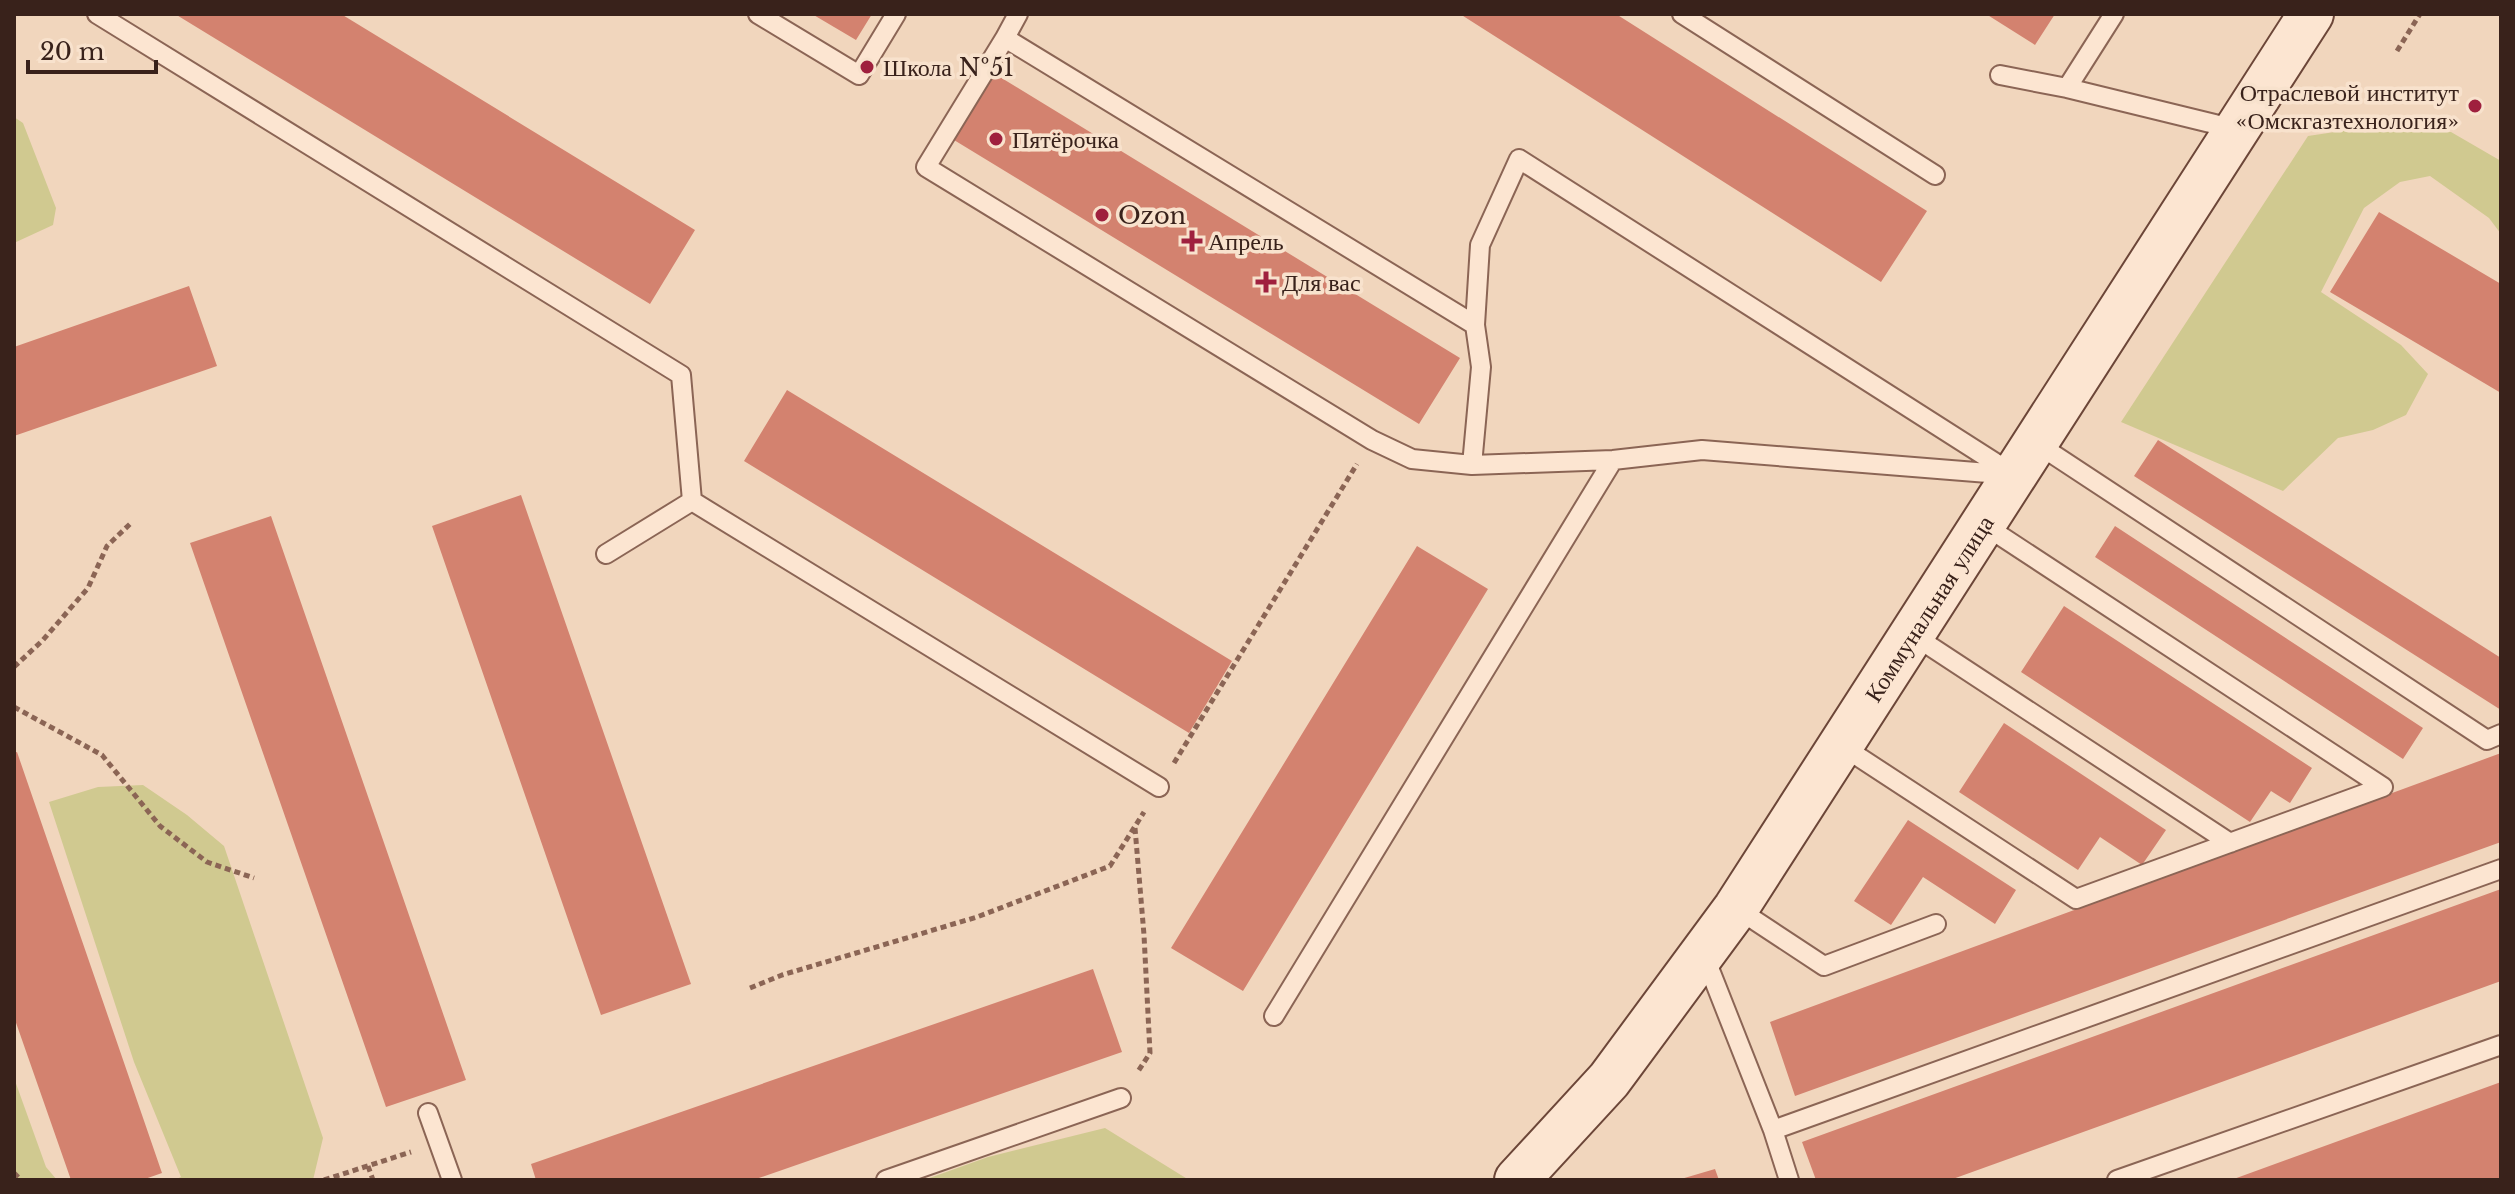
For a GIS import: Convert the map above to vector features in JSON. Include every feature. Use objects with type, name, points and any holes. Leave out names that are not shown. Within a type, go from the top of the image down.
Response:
[{"type":"street","name":"Коммунальная улица","points":[[1517,1180],[1609,1080],[1736,908],[2311,14]]},
{"type":"lane","points":[[97,14],[681,375],[692,501]]},
{"type":"lane","points":[[758,14],[859,75],[896,14]]},
{"type":"lane","points":[[1018,14],[926,167],[1372,440],[1412,459],[1472,465],[1613,460],[1702,450],[2026,459]]},
{"type":"lane","points":[[1682,14],[1935,175]]},
{"type":"lane","points":[[2067,88],[2114,14]]},
{"type":"lane","points":[[1005,38],[1475,325]]},
{"type":"lane","points":[[2000,75],[2067,88],[2238,130]]},
{"type":"lane","points":[[1472,465],[1481,367],[1475,325],[1480,245],[1519,159],[2026,459],[2487,740],[2501,734]]},
{"type":"lane","points":[[1274,1016],[1613,460]]},
{"type":"lane","points":[[606,554],[692,501]]},
{"type":"lane","points":[[692,501],[1159,787]]},
{"type":"lane","points":[[1842,746],[2076,899],[2383,787],[1984,525]]},
{"type":"lane","points":[[1913,635],[2230,843]]},
{"type":"lane","points":[[1773,1130],[2501,869]]},
{"type":"lane","points":[[1736,908],[1824,966],[1936,924]]},
{"type":"lane","points":[[1703,953],[1773,1130],[1789,1180]]},
{"type":"lane","points":[[2117,1180],[2501,1045]]},
{"type":"lane","points":[[886,1180],[1121,1098]]},
{"type":"lane","points":[[428,1113],[452,1180]]},
{"type":"path","points":[[2397,51],[2420,14]]},
{"type":"path","points":[[750,988],[782,975],[977,917],[1110,866],[1372,440]]},
{"type":"path","points":[[14,667],[43,640],[88,588],[107,546],[131,523]]},
{"type":"path","points":[[14,707],[102,755],[160,826],[207,862],[254,878]]},
{"type":"path","points":[[1121,1098],[1150,1053],[1135,827]]},
{"type":"path","points":[[324,1180],[439,1144]]},
{"type":"path","points":[[368,1166],[373,1180]]},
{"type":"path","points":[[14,1173],[21,1180]]},
{"type":"shaded area","points":[[14,117],[23,123],[56,208],[53,225],[14,243]]},
{"type":"shaded area","points":[[2368,127],[2451,132],[2501,161],[2501,234],[2489,218],[2430,176],[2400,182],[2364,208],[2321,292],[2401,345],[2428,374],[2406,415],[2373,430],[2338,438],[2283,491],[2121,422],[2308,136]]},
{"type":"shaded area","points":[[143,785],[187,815],[224,846],[323,1138],[313,1180],[174,1180],[181,1177],[134,1062],[49,802],[98,787]]},
{"type":"shaded area","points":[[14,1078],[46,1167],[57,1180],[14,1180]]},
{"type":"shaded area","points":[[1105,1128],[1189,1180],[924,1180],[988,1157]]},
{"type":"building","points":[[175,14],[341,14],[695,230],[650,304]]},
{"type":"building","points":[[812,14],[872,14],[856,40]]},
{"type":"building","points":[[1460,14],[1616,14],[1927,211],[1881,282]]},
{"type":"building","points":[[1986,14],[2055,14],[2035,45]]},
{"type":"building","points":[[995,74],[1460,358],[1419,424],[954,140]]},
{"type":"building","points":[[2379,212],[2501,284],[2501,393],[2330,292]]},
{"type":"building","points":[[189,286],[217,366],[14,436],[14,347]]},
{"type":"building","points":[[787,390],[1232,661],[1189,733],[744,461]]},
{"type":"building","points":[[2158,440],[2501,658],[2501,710],[2134,476]]},
{"type":"building","points":[[521,495],[691,984],[601,1015],[432,526]]},
{"type":"building","points":[[271,516],[466,1080],[386,1107],[190,543]]},
{"type":"building","points":[[2115,526],[2423,728],[2403,759],[2095,557]]},
{"type":"building","points":[[1417,546],[1488,589],[1243,991],[1171,948]]},
{"type":"building","points":[[2064,606],[2312,768],[2290,803],[2271,791],[2250,822],[2021,672]]},
{"type":"building","points":[[2004,723],[2166,830],[2142,865],[2100,837],[2078,870],[1959,792]]},
{"type":"building","points":[[17,752],[162,1173],[142,1180],[71,1180],[14,1017],[14,753]]},
{"type":"building","points":[[2501,753],[2501,842],[1795,1096],[1770,1022]]},
{"type":"building","points":[[1908,820],[2016,890],[1995,924],[1923,877],[1891,925],[1854,901]]},
{"type":"building","points":[[2501,889],[2501,981],[1950,1180],[1816,1180],[1802,1142]]},
{"type":"building","points":[[1093,969],[1122,1052],[753,1180],[536,1180],[531,1164]]},
{"type":"building","points":[[2501,1082],[2501,1180],[2231,1180]]},
{"type":"building","points":[[1715,1169],[1719,1180],[1681,1179]]},
{"type":"place","name":"Школа №51","points":[[867,67]]},
{"type":"place","name":"Отраслевой институт «Омскгазтехнология»","points":[[2475,106]]},
{"type":"place","name":"Пятёрочка","points":[[996,139]]},
{"type":"place","name":"Ozon","points":[[1102,215]]},
{"type":"place","name":"Апрель","points":[[1192,241]]},
{"type":"place","name":"Для вас","points":[[1266,282]]}]
